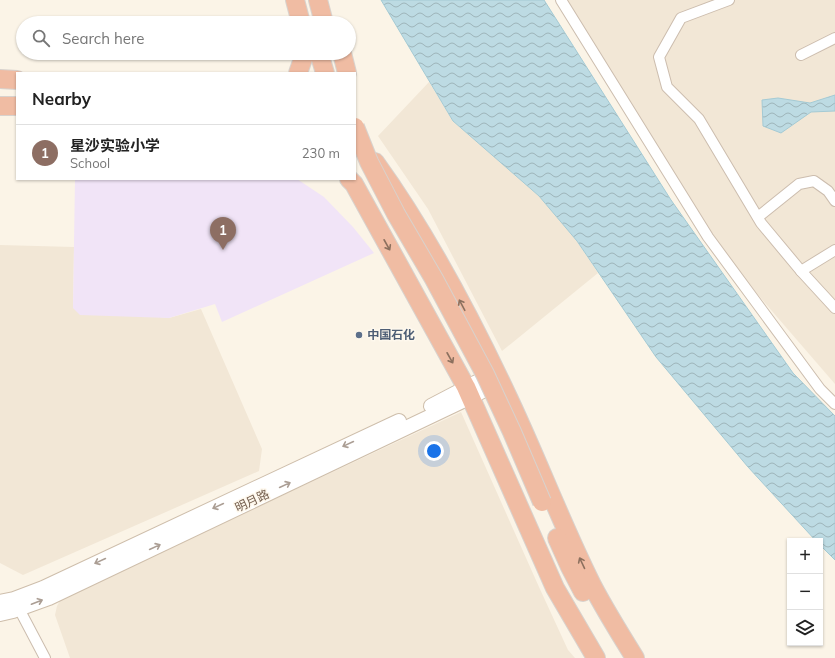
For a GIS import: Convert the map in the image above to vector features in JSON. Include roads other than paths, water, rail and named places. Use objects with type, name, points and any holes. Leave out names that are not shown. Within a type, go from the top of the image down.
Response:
[{"type":"highway","points":[[295,0],[298,16]]},
{"type":"highway","points":[[306,0],[310,16]]},
{"type":"highway","points":[[318,0],[322,16]]},
{"type":"highway","points":[[330,0],[333,16]]},
{"type":"highway","points":[[298,72],[303,60]]},
{"type":"highway","points":[[305,60],[306,72]]},
{"type":"highway","points":[[321,60],[325,72]]},
{"type":"highway","points":[[332,60],[336,72]]},
{"type":"highway","points":[[344,60],[347,72]]},
{"type":"highway","points":[[0,79],[16,80]]},
{"type":"highway","points":[[0,106],[16,106]]},
{"type":"highway","points":[[356,130],[369,162],[396,214],[434,279],[485,374],[512,432],[538,506],[552,554],[575,601],[609,658]]},
{"type":"highway","points":[[356,149],[372,158],[385,175],[432,250],[469,318],[498,377],[593,586],[635,658]]},
{"type":"highway","points":[[356,149],[460,348],[538,506],[570,567],[608,636],[626,658]]},
{"type":"highway","points":[[342,180],[368,211]]},
{"type":"highway","points":[[350,180],[354,184],[468,392],[555,588],[596,658]]},
{"type":"street","points":[[561,0],[708,237],[820,389],[835,404]]},
{"type":"street","points":[[729,0],[681,18],[659,57],[667,87],[699,119],[758,217],[801,271],[835,308]]},
{"type":"street","points":[[801,54],[835,38]]},
{"type":"street","points":[[758,217],[799,184],[814,181],[828,191],[835,202]]},
{"type":"street","points":[[801,271],[835,250]]},
{"type":"street","name":"明月路","points":[[0,614],[43,588],[442,401],[468,392],[498,377]]},
{"type":"street","name":"明月路","points":[[0,602],[17,604]]},
{"type":"street","points":[[17,604],[45,658]]},
{"type":"water","points":[[381,0],[544,0],[671,200],[793,373],[835,416],[835,560],[823,548],[823,538],[813,538],[748,467],[656,357],[577,241],[539,196],[453,121]]},
{"type":"water","points":[[835,95],[835,111],[811,112],[781,133],[763,126],[762,100],[778,98],[810,103]]},
{"type":"place","name":"星沙实验小学","points":[[223,250]]},
{"type":"place","name":"中国石化","points":[[359,335]]}]
